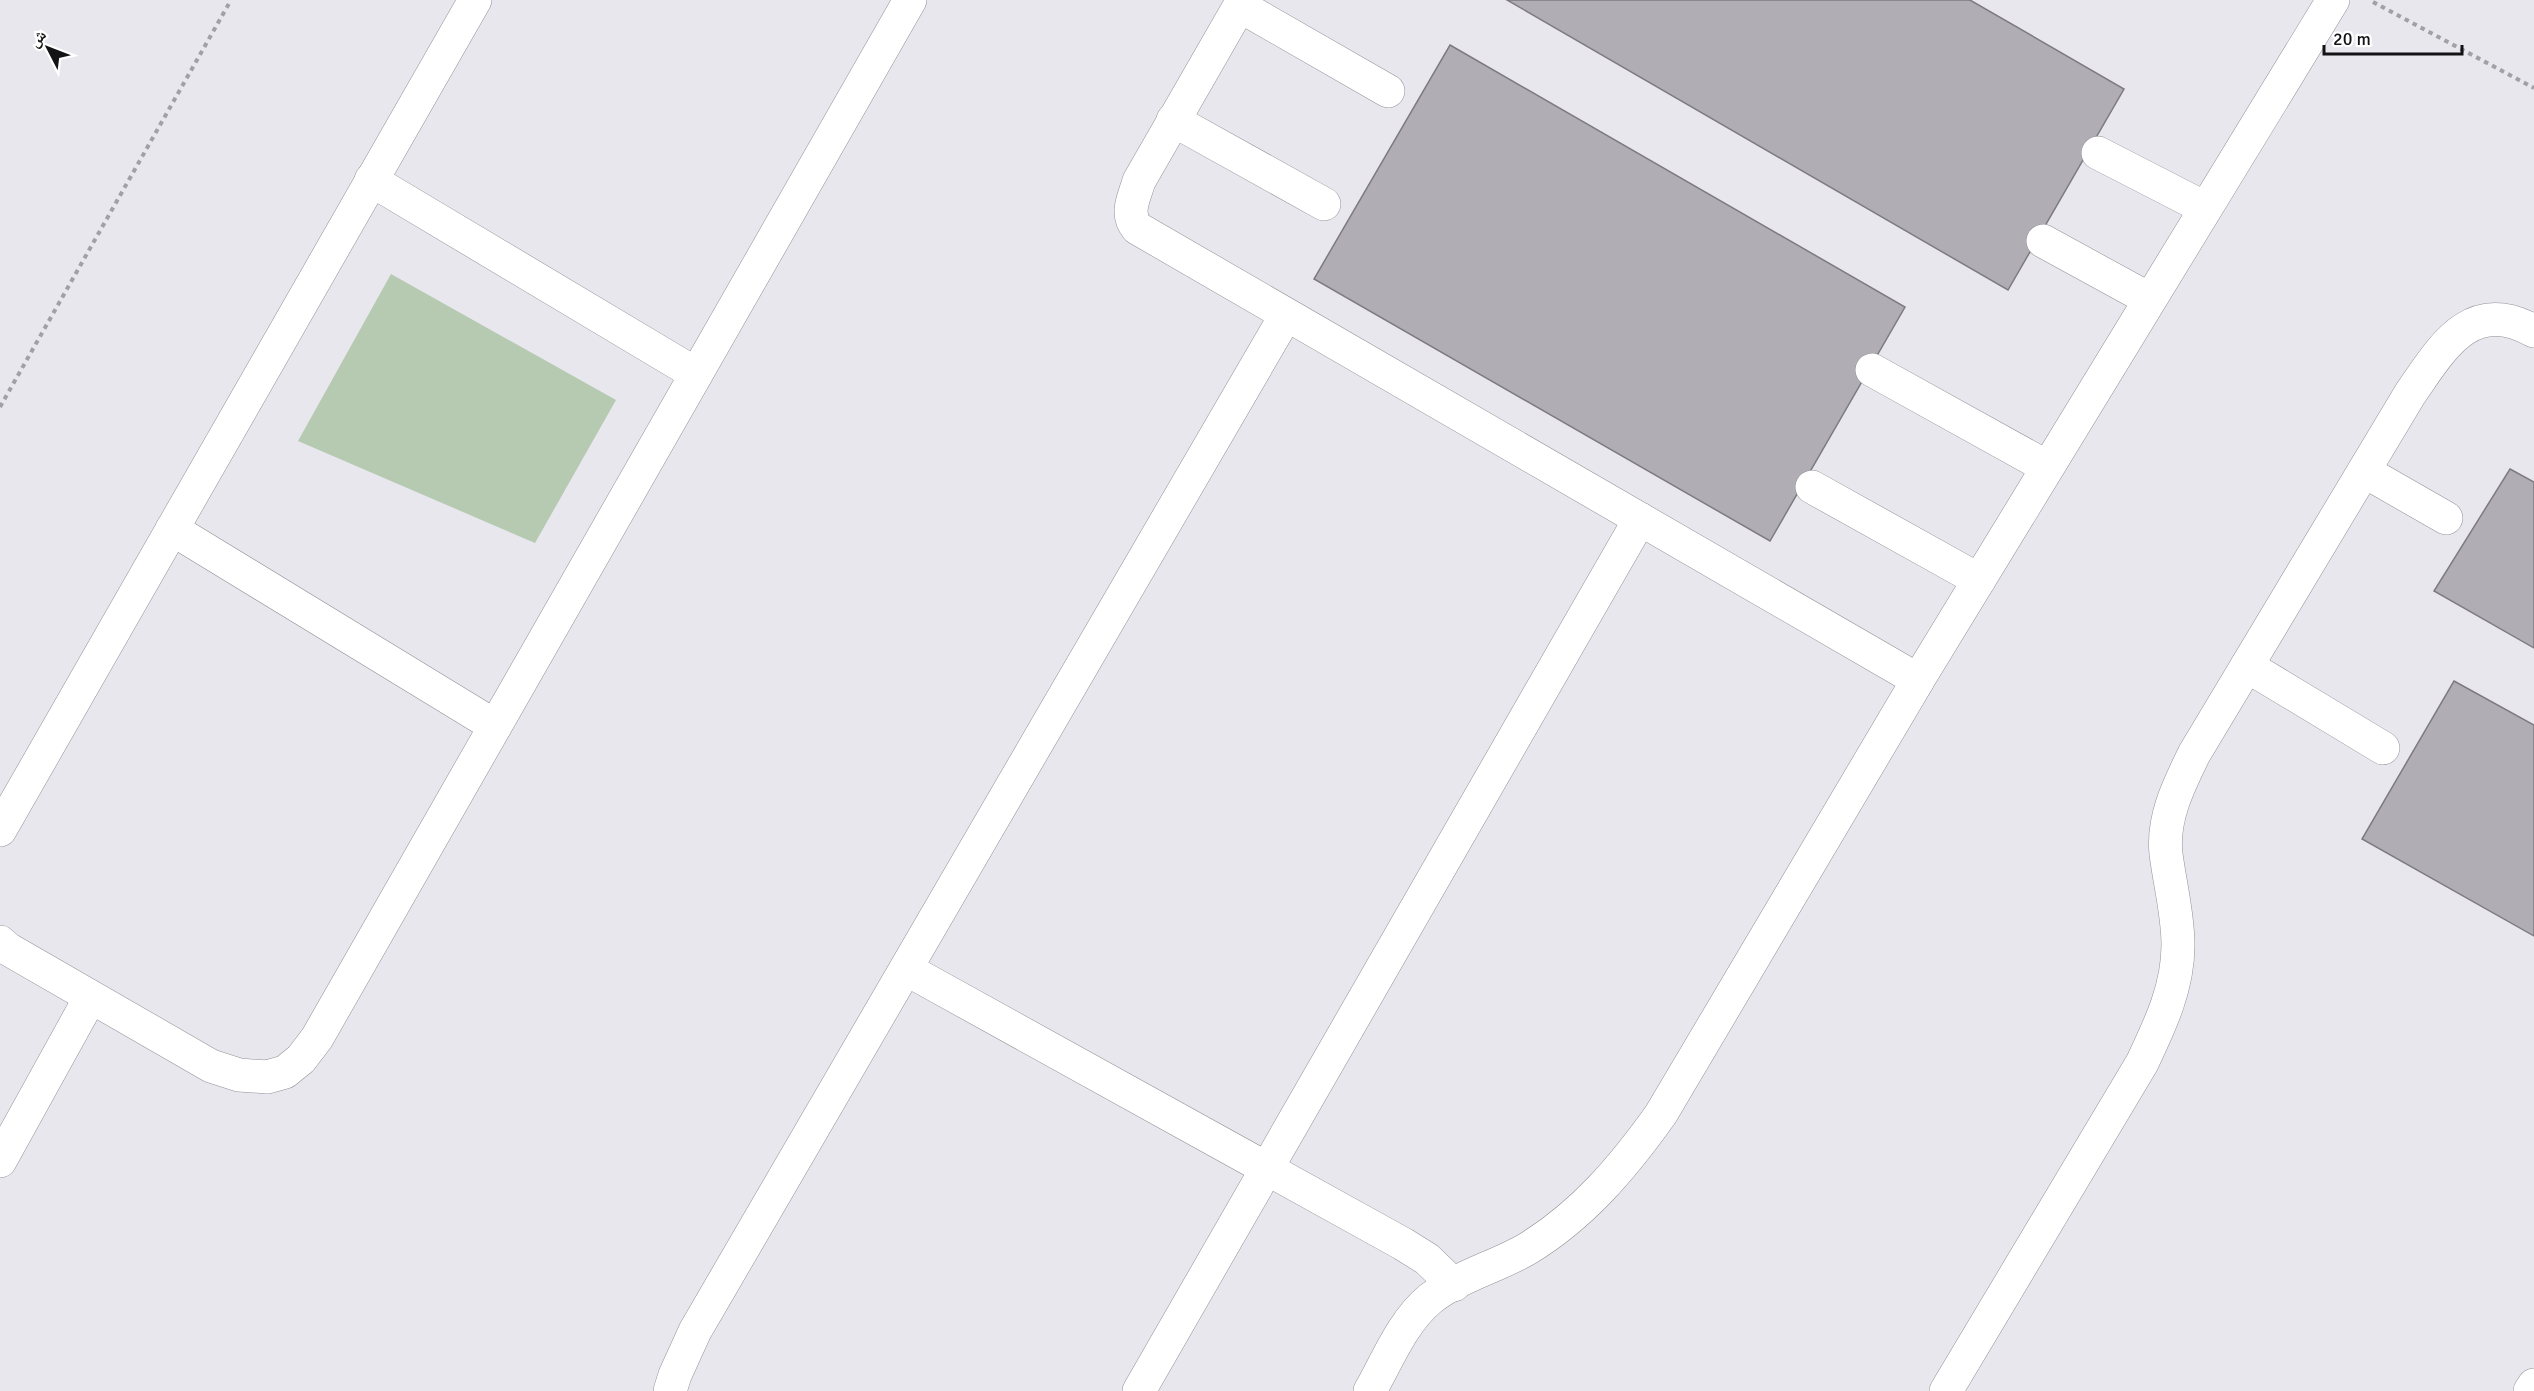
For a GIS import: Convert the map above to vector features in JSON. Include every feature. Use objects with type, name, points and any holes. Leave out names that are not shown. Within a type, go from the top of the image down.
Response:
[{"type":"lane","points":[[0,830],[475,0]]},
{"type":"lane","points":[[0,942],[8,950],[211,1066],[238,1075],[267,1077],[285,1072],[300,1059],[316,1038],[910,0]]},
{"type":"lane","points":[[1370,1391],[1412,1320],[1430,1300],[1454,1285],[1527,1249],[1602,1190],[1630,1158],[1661,1114],[1978,580],[2333,0]]},
{"type":"lane","points":[[1388,91],[1241,3],[1139,181],[1130,208],[1130,220],[1137,228],[1286,315],[1918,680]]},
{"type":"lane","points":[[1173,120],[1324,204]]},
{"type":"lane","points":[[2098,153],[2205,207]]},
{"type":"lane","points":[[371,180],[696,374]]},
{"type":"lane","points":[[2043,241],[2149,299]]},
{"type":"lane","points":[[670,1391],[695,1331],[1286,315]]},
{"type":"lane","points":[[1946,1391],[2142,1063],[2164,1017],[2174,979],[2178,946],[2175,907],[2166,852],[2167,827],[2175,793],[2194,754],[2410,394],[2437,355],[2458,332],[2476,322],[2494,318],[2534,331]]},
{"type":"lane","points":[[1872,370],[2047,468]]},
{"type":"lane","points":[[2364,471],[2446,518]]},
{"type":"lane","points":[[1812,487],[1978,580]]},
{"type":"lane","points":[[1139,1391],[1640,519]]},
{"type":"lane","points":[[172,529],[495,726]]},
{"type":"lane","points":[[2247,666],[2383,748]]},
{"type":"lane","points":[[906,969],[1403,1244],[1426,1260],[1454,1285]]},
{"type":"lane","points":[[0,1161],[90,998]]},
{"type":"lane","points":[[2530,1391],[2534,1384]]},
{"type":"path","points":[[0,407],[231,0]]},
{"type":"path","points":[[2370,0],[2534,88]]},
{"type":"green space","points":[[391,274],[616,400],[535,543],[298,441]]},
{"type":"building","points":[[1507,0],[1970,0],[2124,89],[2008,290]]},
{"type":"building","points":[[1450,45],[1905,307],[1770,541],[1314,279]]},
{"type":"building","points":[[2510,469],[2534,482],[2534,648],[2434,591]]},
{"type":"building","points":[[2454,681],[2534,725],[2534,936],[2362,839]]}]
